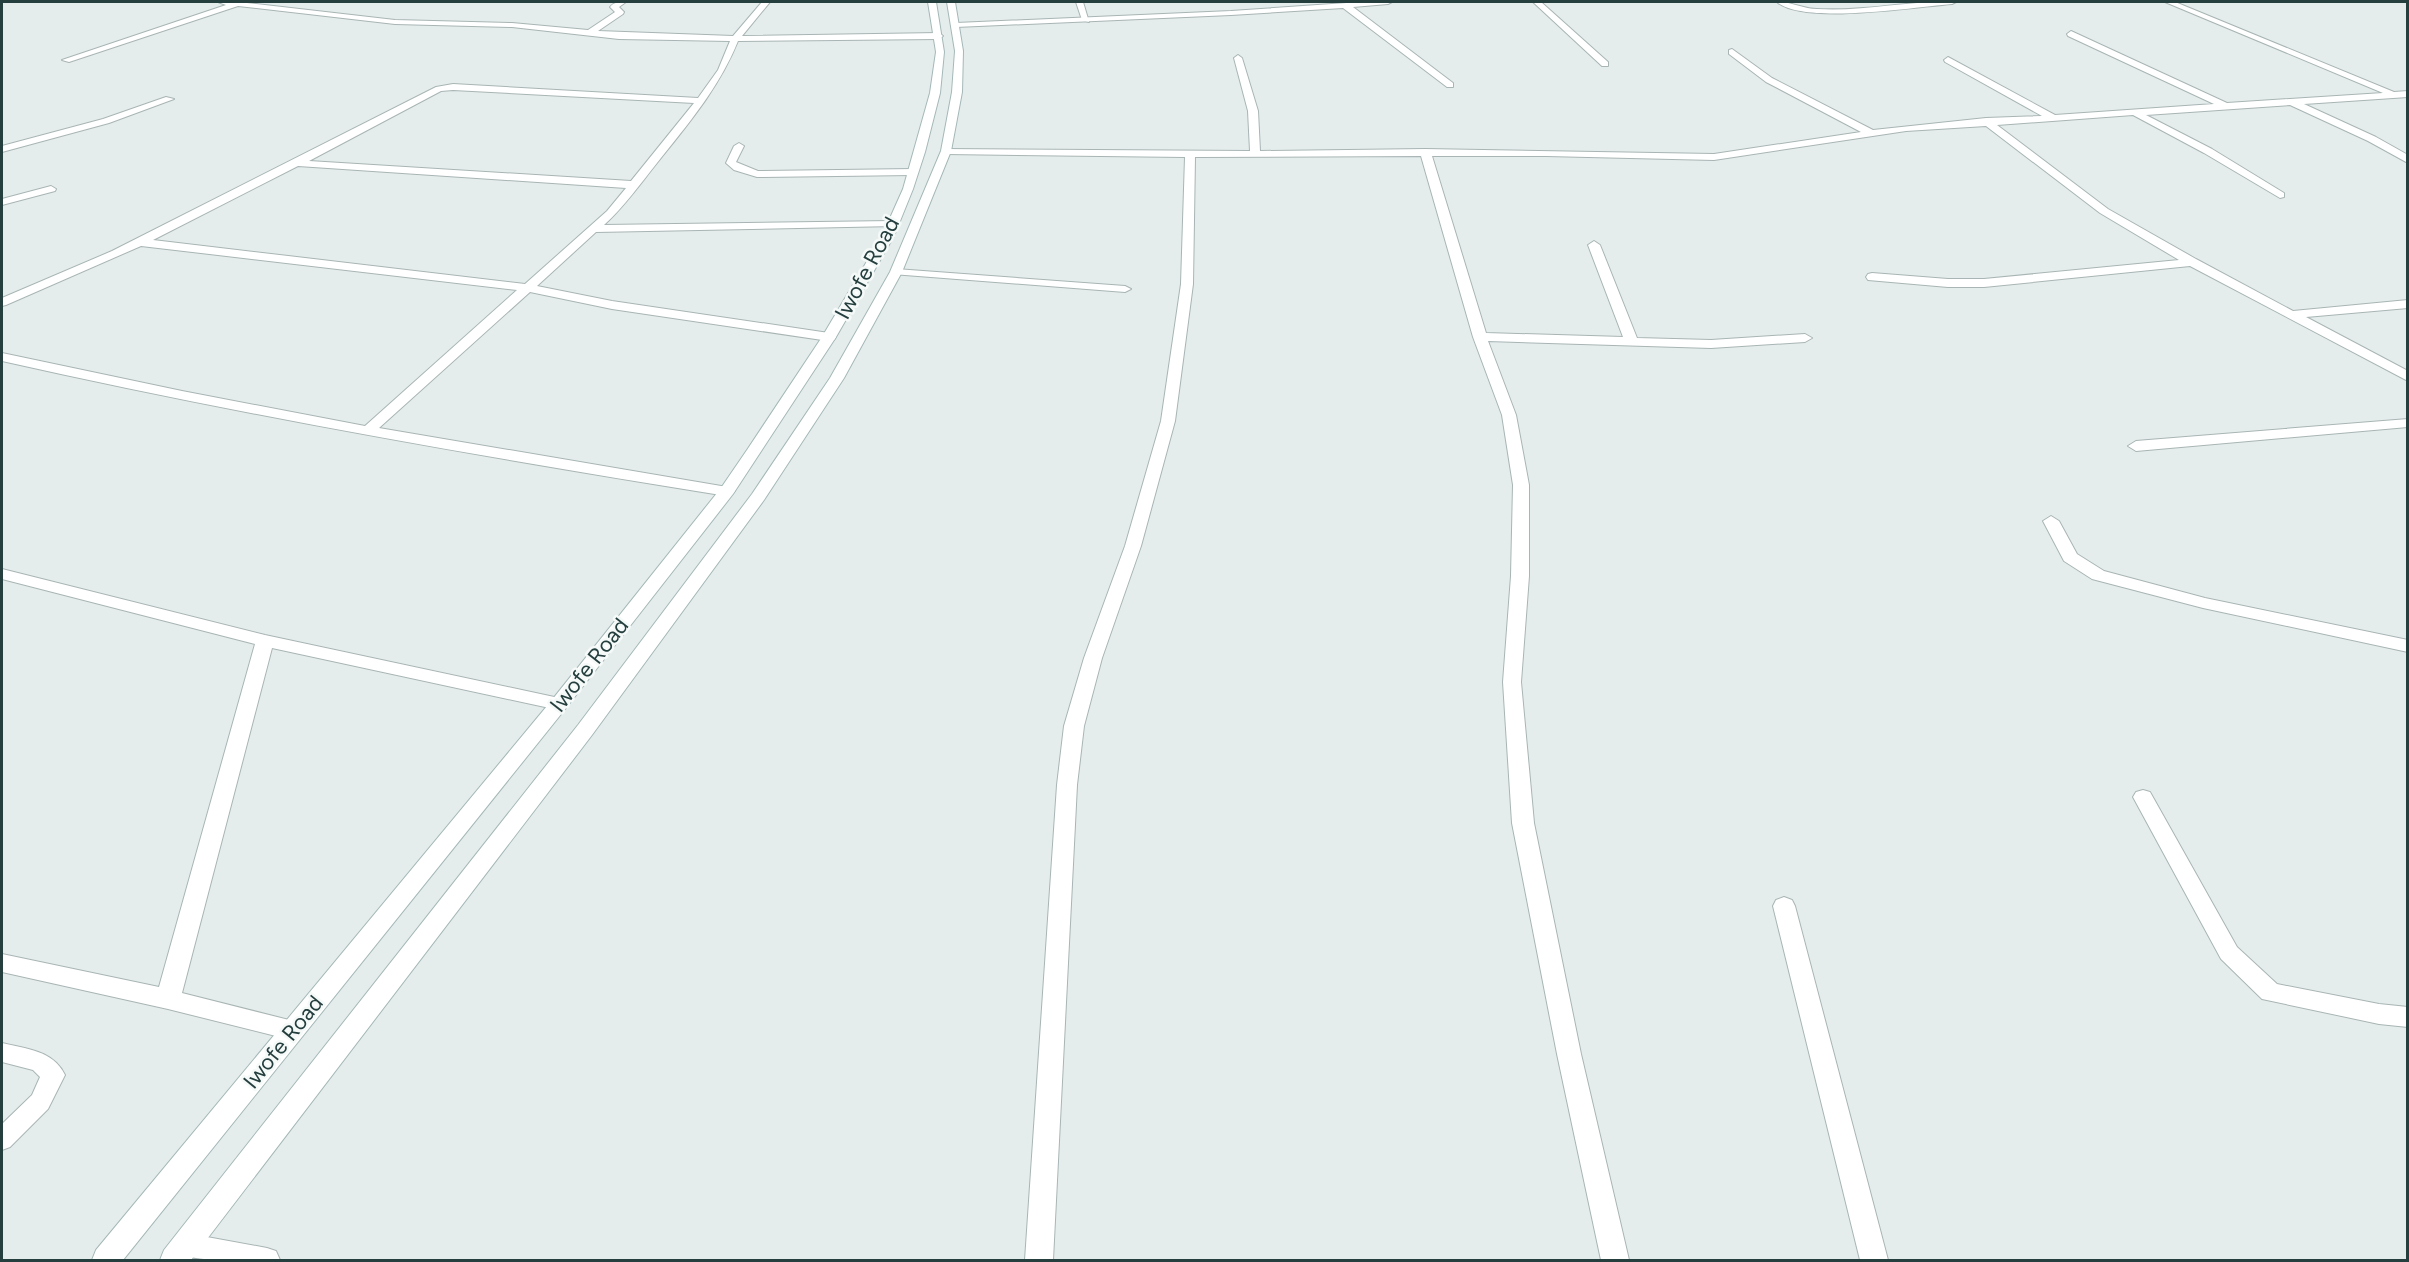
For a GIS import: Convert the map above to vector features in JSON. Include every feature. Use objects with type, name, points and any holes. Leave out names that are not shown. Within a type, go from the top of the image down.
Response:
[{"type":"street","points":[[222,2],[395,22],[512,25],[590,33],[735,39],[939,36]]},
{"type":"street","points":[[590,33],[620,12],[614,7],[622,2]]},
{"type":"street","points":[[369,430],[530,288],[594,229],[635,185],[701,101],[722,70],[735,39],[766,2]]},
{"type":"street","name":"Iwofe Road","points":[[106,1260],[559,705],[727,491],[829,337],[888,236],[913,172],[935,93],[940,52],[932,2]]},
{"type":"street","name":"Iwofe Road","points":[[179,1253],[585,730],[758,497],[837,378],[896,272],[946,151],[957,92],[959,51],[951,2]]},
{"type":"street","points":[[1224,2],[1231,13]]},
{"type":"street","points":[[956,25],[1231,13],[1389,2]]},
{"type":"street","points":[[1537,2],[1605,64]]},
{"type":"street","points":[[1781,2],[1791,8],[1818,12],[1952,2]]},
{"type":"street","points":[[2169,2],[2396,95]]},
{"type":"street","points":[[66,60],[237,4]]},
{"type":"street","points":[[1345,5],[1450,85]]},
{"type":"street","points":[[2071,34],[2226,107]]},
{"type":"street","points":[[1732,51],[1770,80],[1871,133]]},
{"type":"street","points":[[1238,58],[1253,111],[1255,154]]},
{"type":"street","points":[[1948,60],[2051,117]]},
{"type":"street","points":[[2,302],[116,254],[439,89],[453,87],[701,101]]},
{"type":"street","points":[[946,151],[1190,154],[1425,152],[1714,157],[1871,133],[1986,121],[2408,94]]},
{"type":"street","points":[[2,149],[106,121],[169,99]]},
{"type":"street","points":[[2292,102],[2405,157]]},
{"type":"street","points":[[2136,113],[2208,151],[2280,195]]},
{"type":"street","points":[[1986,121],[2104,211],[2289,315],[2408,377]]},
{"type":"street","points":[[1425,152],[1480,338],[1509,415],[1521,484],[1520,576],[1512,682],[1523,823],[1569,1054],[1615,1260]]},
{"type":"street","points":[[1039,1260],[1067,785],[1074,726],[1093,657],[1133,546],[1168,421],[1187,284],[1190,154]]},
{"type":"street","points":[[297,162],[635,185]]},
{"type":"street","points":[[2,202],[51,189]]},
{"type":"street","points":[[594,229],[892,224]]},
{"type":"street","points":[[139,242],[530,288],[612,305],[829,337]]},
{"type":"street","points":[[1594,244],[1632,343]]},
{"type":"street","points":[[1872,277],[1948,283],[1984,283],[2192,262]]},
{"type":"street","points":[[2289,315],[2408,304]]},
{"type":"street","points":[[1480,338],[1711,344],[1805,338]]},
{"type":"street","points":[[2,357],[96,378],[531,460],[727,491]]},
{"type":"street","points":[[802,378],[837,378]]},
{"type":"street","points":[[2136,446],[2408,423]]},
{"type":"street","points":[[2051,521],[2070,557],[2098,575],[2203,603],[2408,646]]},
{"type":"street","points":[[2,574],[265,641],[559,705]]},
{"type":"street","points":[[168,999],[265,641]]},
{"type":"street","points":[[2143,797],[2229,953],[2270,992],[2379,1014],[2408,1017]]},
{"type":"street","points":[[1784,906],[1874,1260]]},
{"type":"street","points":[[2,963],[168,999],[292,1030]]},
{"type":"lane","points":[[1079,2],[1086,20]]},
{"type":"lane","points":[[739,146],[731,163],[737,168],[757,174],[913,172]]},
{"type":"lane","points":[[896,272],[1125,289]]},
{"type":"lane","points":[[2,1053],[40,1062],[53,1076],[40,1102],[2,1139]]},
{"type":"lane","points":[[179,1253],[267,1260]]}]
